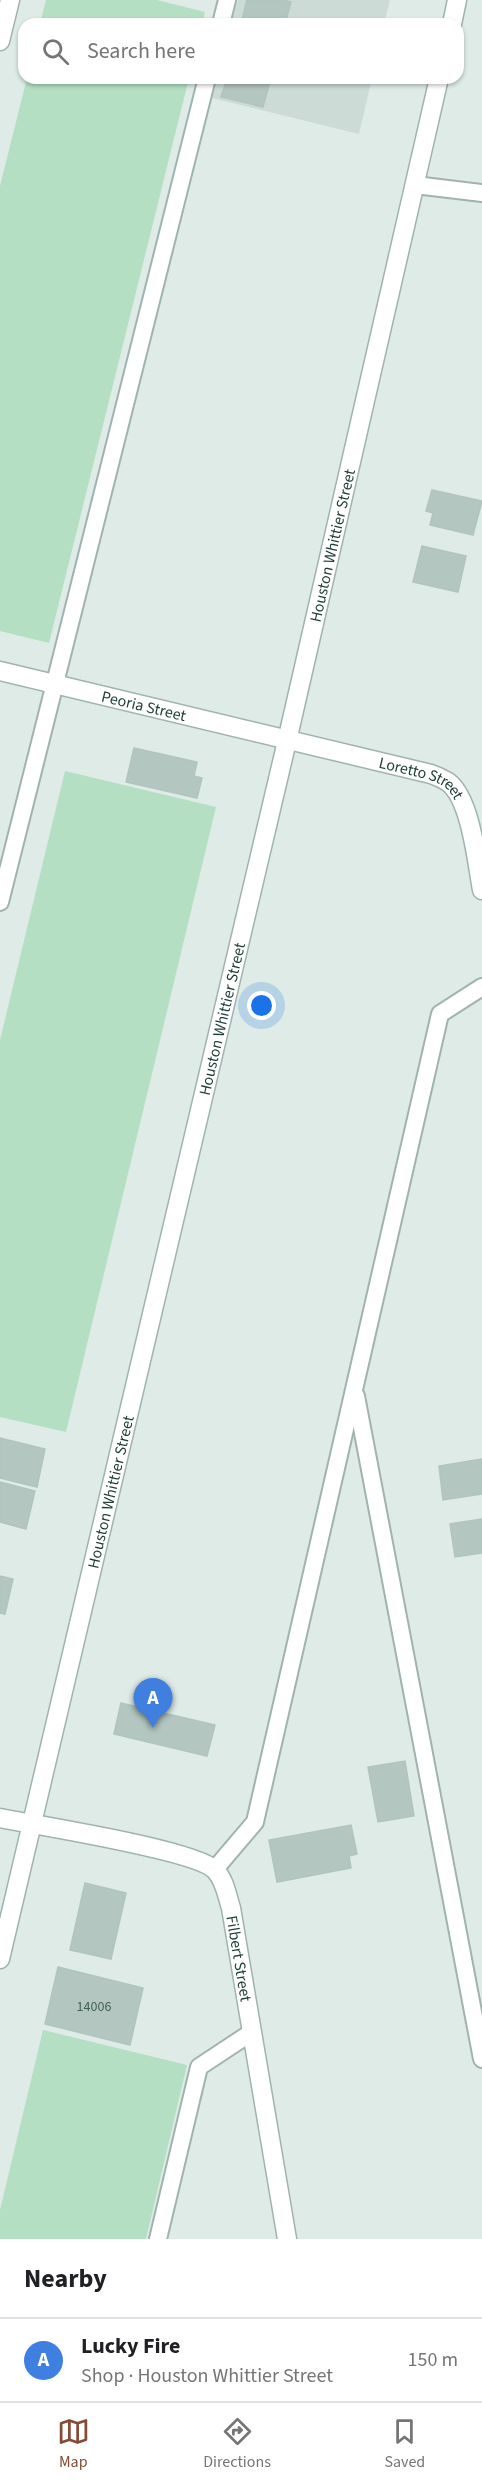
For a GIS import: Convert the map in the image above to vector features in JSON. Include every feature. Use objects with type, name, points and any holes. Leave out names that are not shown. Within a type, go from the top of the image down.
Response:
[{"type":"street","points":[[0,41],[10,0]]},
{"type":"street","points":[[453,18],[457,0]]},
{"type":"street","name":"Houston Whittier Street","points":[[0,1959],[287,741],[439,84]]},
{"type":"street","name":"Peoria Street","points":[[0,671],[287,741]]},
{"type":"street","name":"Loretto Street","points":[[287,741],[431,774],[450,783],[471,825],[482,890]]},
{"type":"street","points":[[0,1818],[194,1858],[215,1869]]},
{"type":"street","name":"Filbert Street","points":[[215,1869],[223,1881],[231,1908],[287,2239]]},
{"type":"lane","points":[[222,18],[227,0]]},
{"type":"lane","points":[[0,903],[205,84]]},
{"type":"lane","points":[[415,185],[482,193]]},
{"type":"lane","points":[[215,1869],[255,1822],[440,1014],[482,987]]},
{"type":"lane","points":[[354,1388],[482,2059]]},
{"type":"lane","points":[[158,2239],[199,2067],[252,2032]]},
{"type":"shaded area","points":[[238,0],[390,0],[386,18],[233,18]]},
{"type":"shaded area","points":[[216,84],[371,84],[359,134],[212,98]]},
{"type":"green space","points":[[46,0],[157,0],[205,12],[204,18],[42,18]]},
{"type":"green space","points":[[26,84],[188,84],[49,643],[0,631],[0,186]]},
{"type":"green space","points":[[65,771],[216,807],[66,1432],[0,1417],[0,1040]]},
{"type":"green space","points":[[43,2030],[187,2065],[146,2239],[0,2239],[0,2210]]},
{"type":"building","points":[[247,0],[291,2],[287,18],[242,18]]},
{"type":"building","points":[[225,84],[269,84],[263,107],[221,97]]},
{"type":"building","points":[[432,490],[482,501],[473,535],[430,525],[433,513],[426,511]]},
{"type":"building","points":[[422,546],[466,556],[458,592],[413,582]]},
{"type":"building","points":[[134,748],[197,762],[194,776],[202,778],[197,798],[126,782]]},
{"type":"building","points":[[0,1438],[45,1449],[37,1487],[0,1478]]},
{"type":"building","points":[[482,1459],[482,1494],[443,1500],[439,1466]]},
{"type":"building","points":[[0,1482],[35,1491],[26,1529],[0,1522]]},
{"type":"building","points":[[482,1519],[482,1553],[455,1557],[450,1524]]},
{"type":"building","points":[[0,1576],[13,1579],[5,1614],[0,1613]]},
{"type":"building","points":[[121,1703],[215,1725],[207,1756],[114,1734]]},
{"type":"building","points":[[405,1761],[414,1816],[378,1822],[368,1767]]},
{"type":"building","points":[[351,1825],[357,1854],[349,1856],[351,1868],[277,1882],[269,1840]]},
{"type":"building","points":[[85,1883],[126,1893],[111,1959],[70,1950]]},
{"type":"building","points":[[58,1967],[143,1988],[130,2045],[45,2024]]},
{"type":"place","name":"Lucky Fire","points":[[153,1728]]}]
